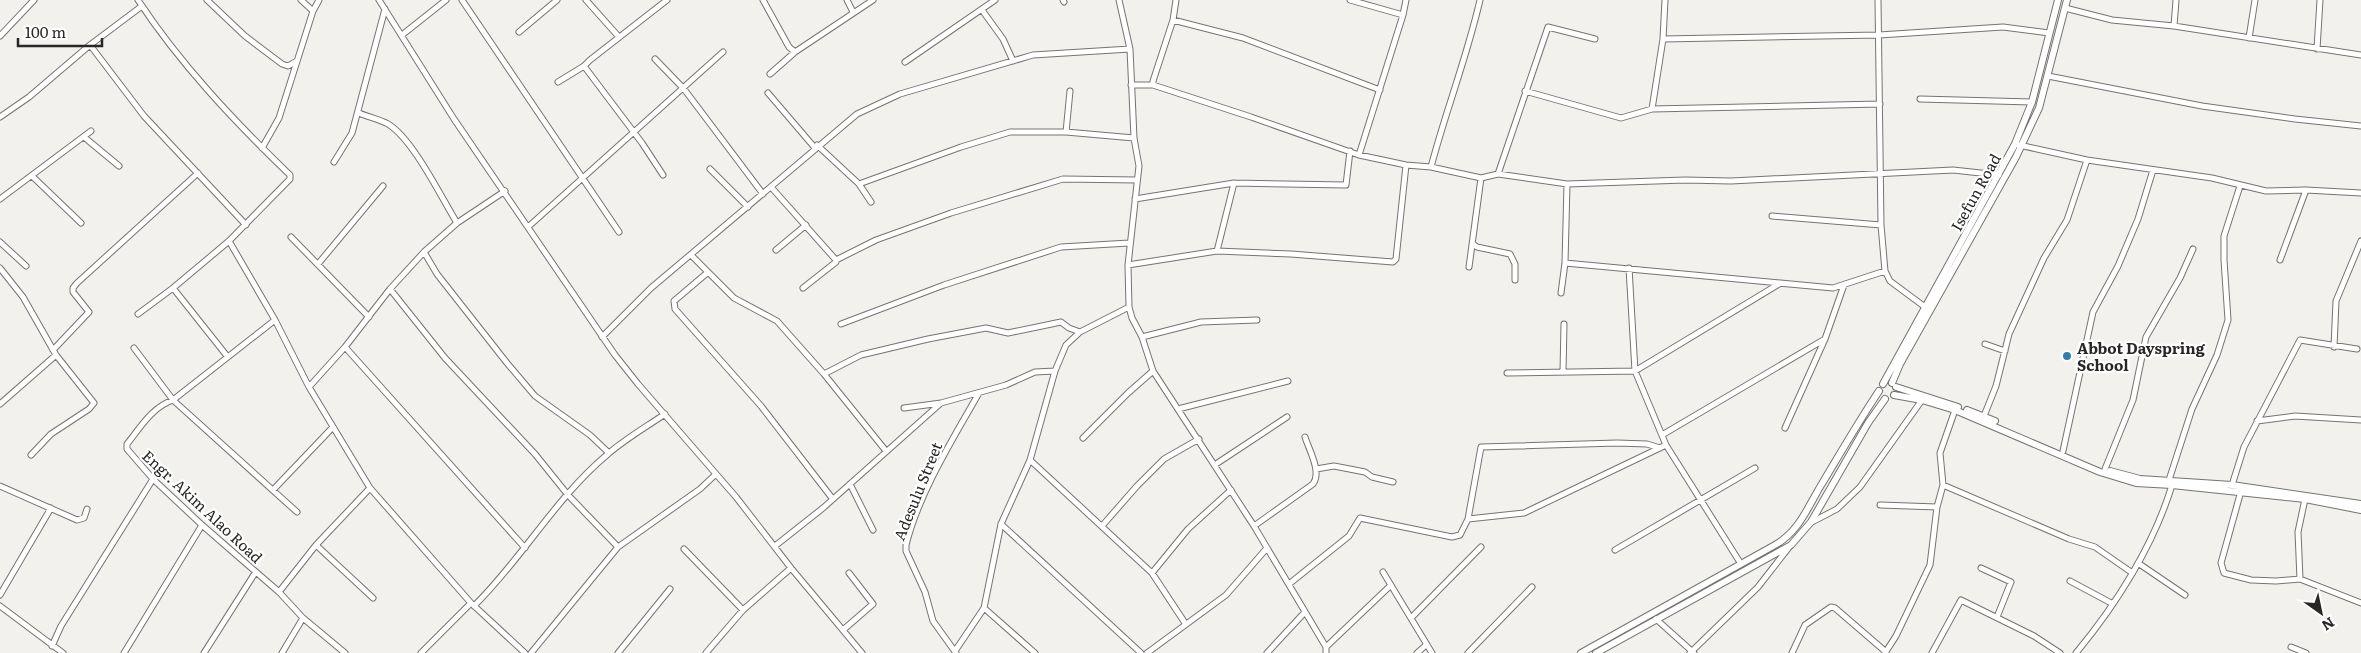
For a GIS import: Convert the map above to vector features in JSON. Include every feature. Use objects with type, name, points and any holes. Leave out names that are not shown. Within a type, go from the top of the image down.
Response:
[{"type":"street","points":[[0,36],[34,0]]},
{"type":"street","points":[[138,0],[186,65],[262,148],[290,175],[290,179],[229,241],[173,288],[138,314]]},
{"type":"street","points":[[207,0],[245,36],[276,60],[288,66],[298,60]]},
{"type":"street","points":[[302,0],[313,11]]},
{"type":"street","points":[[262,148],[279,118],[313,11],[319,0]]},
{"type":"street","points":[[402,35],[446,0]]},
{"type":"street","points":[[462,0],[619,232]]},
{"type":"street","points":[[520,32],[557,0]]},
{"type":"street","points":[[586,0],[619,38]]},
{"type":"street","points":[[558,82],[584,66],[667,0]]},
{"type":"street","points":[[763,0],[788,47],[794,52]]},
{"type":"street","points":[[847,0],[853,12]]},
{"type":"street","points":[[770,74],[794,52],[873,0]]},
{"type":"street","points":[[905,62],[995,0]]},
{"type":"street","points":[[1119,0],[1130,49],[1134,138],[1139,166],[1128,265],[1129,306],[1153,371],[1216,464],[1306,612],[1326,650],[1390,586]]},
{"type":"street","points":[[1153,85],[1173,20],[1176,0]]},
{"type":"street","points":[[1350,0],[1403,15]]},
{"type":"street","points":[[1359,155],[1406,0]]},
{"type":"street","points":[[1430,167],[1446,110],[1469,49],[1480,0]]},
{"type":"street","points":[[1652,109],[1663,39],[1665,0]]},
{"type":"street","points":[[1878,0],[1882,172],[1881,225],[1885,271],[1890,281],[1925,306]]},
{"type":"street","name":"Isefun Road","points":[[1894,395],[1897,392],[1894,385],[1900,364],[1987,212],[2018,145],[2032,102],[2058,0]]},
{"type":"street","name":"Isefun Road","points":[[1581,653],[1780,542],[1796,529],[1879,391],[1999,174],[2039,108],[2067,0]]},
{"type":"street","points":[[2174,26],[2176,0]]},
{"type":"street","points":[[2249,38],[2255,0]]},
{"type":"street","points":[[2317,49],[2320,0]]},
{"type":"street","points":[[383,3],[454,119],[505,191],[602,337],[638,384],[716,474],[862,653]]},
{"type":"street","points":[[334,162],[352,134],[383,3]]},
{"type":"street","points":[[0,117],[29,97],[90,45],[142,6]]},
{"type":"street","points":[[2065,8],[2112,20],[2174,26],[2361,55]]},
{"type":"street","points":[[982,10],[1004,39],[1013,61]]},
{"type":"street","points":[[1173,20],[1242,38],[1380,90]]},
{"type":"street","points":[[1498,174],[1548,27],[1595,38]]},
{"type":"street","points":[[1663,39],[1879,36],[2003,27],[2050,33]]},
{"type":"street","points":[[90,45],[144,116],[246,225]]},
{"type":"street","points":[[602,337],[651,288],[748,207],[816,146],[857,114],[900,94],[1033,55],[1130,49]]},
{"type":"street","points":[[528,227],[724,52]]},
{"type":"street","points":[[655,59],[684,89],[763,194]]},
{"type":"street","points":[[584,66],[663,175]]},
{"type":"street","points":[[2048,76],[2202,106],[2361,126]]},
{"type":"street","points":[[1131,84],[1153,85],[1359,155],[1481,178],[1498,174],[1567,184],[1730,180],[1953,170],[1999,174]]},
{"type":"street","points":[[1525,90],[1621,118],[1652,109],[1880,104]]},
{"type":"street","points":[[1066,132],[1070,91]]},
{"type":"street","points":[[768,93],[816,146],[859,184],[871,202]]},
{"type":"street","points":[[1920,99],[2032,102]]},
{"type":"street","points":[[358,113],[388,124],[401,135],[457,223]]},
{"type":"street","points":[[0,199],[91,131]]},
{"type":"street","points":[[859,184],[961,147],[1010,132],[1066,132],[1134,138]]},
{"type":"street","points":[[84,137],[119,166]]},
{"type":"street","points":[[2018,145],[2087,160],[2212,178],[2266,191],[2306,190],[2361,193]]},
{"type":"street","points":[[1135,199],[1234,182],[1346,185],[1350,152]]},
{"type":"street","points":[[1984,416],[1996,386],[2009,334],[2044,258],[2068,220],[2087,160]]},
{"type":"street","points":[[1128,265],[1217,251],[1291,254],[1393,262],[1396,259],[1406,165]]},
{"type":"street","points":[[710,169],[748,207]]},
{"type":"street","points":[[2063,451],[2093,312],[2118,266],[2138,219],[2153,170]]},
{"type":"street","points":[[53,350],[90,312],[73,292],[76,283],[198,173]]},
{"type":"street","points":[[32,176],[81,223]]},
{"type":"street","points":[[1469,267],[1481,178]]},
{"type":"street","points":[[803,288],[827,271],[836,260],[876,240],[951,213],[1062,179],[1137,180]]},
{"type":"street","points":[[1217,251],[1234,182]]},
{"type":"street","points":[[1561,294],[1565,263],[1567,184]]},
{"type":"street","points":[[318,264],[383,186]]},
{"type":"street","points":[[2076,653],[2113,604],[2138,563],[2164,511],[2192,409],[2218,355],[2228,320],[2224,236],[2240,186]]},
{"type":"street","points":[[771,187],[836,260]]},
{"type":"street","points":[[2280,260],[2306,190]]},
{"type":"street","points":[[309,387],[345,347],[390,289],[424,252],[457,223],[505,191]]},
{"type":"street","points":[[1772,216],[1881,225]]},
{"type":"street","points":[[776,250],[806,225]]},
{"type":"street","points":[[291,237],[369,317]]},
{"type":"street","points":[[229,241],[275,320],[309,387],[370,488],[472,605],[523,652]]},
{"type":"street","points":[[2334,347],[2336,302],[2361,241]]},
{"type":"street","points":[[0,242],[26,266]]},
{"type":"street","points":[[841,324],[926,291],[1052,250],[1102,243],[1130,243]]},
{"type":"street","points":[[1473,244],[1477,248],[1508,252],[1515,264],[1515,280]]},
{"type":"street","points":[[2106,469],[2133,400],[2146,337],[2180,278],[2193,249]]},
{"type":"street","points":[[424,252],[437,274],[535,396],[590,435],[608,453]]},
{"type":"street","points":[[691,255],[734,298],[774,319],[824,374],[886,451]]},
{"type":"street","points":[[1565,263],[1833,288],[1885,271]]},
{"type":"street","points":[[0,268],[23,297],[56,356],[92,399],[93,405],[51,434],[31,455]]},
{"type":"street","points":[[1630,268],[1635,370],[1666,445],[1740,564]]},
{"type":"street","points":[[708,273],[674,301],[675,309],[761,406],[832,498]]},
{"type":"street","points":[[1507,373],[1635,370],[1761,296],[1779,283]]},
{"type":"street","points":[[1784,428],[1824,339],[1844,285]]},
{"type":"street","points":[[173,288],[227,356]]},
{"type":"street","points":[[390,289],[446,358],[536,454],[568,495],[618,547]]},
{"type":"street","points":[[956,652],[984,608],[1001,524],[1030,460],[1055,372],[1066,345],[1080,332],[1129,306]]},
{"type":"street","name":"Engr. Akim Alao Road","points":[[275,320],[172,400],[162,405],[150,416],[127,444],[129,453],[154,479],[255,573],[279,592],[303,618],[345,653]]},
{"type":"street","points":[[1142,337],[1201,322],[1257,320]]},
{"type":"street","points":[[824,374],[861,355],[928,338],[986,328],[1008,333],[1061,322],[1069,328],[1080,332]]},
{"type":"street","points":[[1563,372],[1564,324]]},
{"type":"street","points":[[1662,435],[1824,339]]},
{"type":"street","points":[[2232,485],[2244,447],[2300,340],[2334,347],[2357,349]]},
{"type":"street","points":[[1985,344],[2005,352]]},
{"type":"street","points":[[345,347],[525,548]]},
{"type":"street","points":[[134,348],[172,400],[297,512]]},
{"type":"street","points":[[0,394],[2,402],[56,356]]},
{"type":"street","points":[[1083,438],[1153,371]]},
{"type":"street","points":[[904,408],[979,393],[1006,385],[1035,372],[1055,372]]},
{"type":"street","points":[[1178,409],[1288,381]]},
{"type":"street","points":[[1883,384],[1894,385],[1984,416],[2106,469],[2140,479],[2305,499],[2361,510]]},
{"type":"street","points":[[1879,391],[1885,399]]},
{"type":"street","name":"Adesulu Street","points":[[956,652],[933,621],[925,592],[906,551],[906,545],[924,497],[954,435],[979,393]]},
{"type":"street","points":[[1656,619],[1692,652],[1758,587],[1811,522],[1868,423],[1885,399],[1890,399],[1894,395],[1922,400],[1955,410],[2100,472],[2136,483],[2171,482],[2232,485],[2361,504]]},
{"type":"street","points":[[1811,522],[1837,509],[1860,487],[1922,400]]},
{"type":"street","points":[[775,546],[823,508],[941,402]]},
{"type":"street","points":[[1792,653],[1805,625],[1831,607],[1835,608],[1885,652],[1896,636],[1930,565],[1937,507],[1943,485],[1940,453],[1955,410]]},
{"type":"street","points":[[421,653],[495,585],[568,495],[608,453],[664,414]]},
{"type":"street","points":[[2257,421],[2295,416],[2361,420]]},
{"type":"street","points":[[1216,464],[1287,417]]},
{"type":"street","points":[[273,490],[333,427]]},
{"type":"street","points":[[1254,526],[1313,484],[1316,479],[1316,469],[1305,437]]},
{"type":"street","points":[[1102,526],[1136,486],[1164,458],[1199,439]]},
{"type":"street","points":[[1289,584],[1349,536],[1360,518],[1452,537],[1460,535],[1468,519],[1481,447],[1618,443],[1647,444],[1660,448]]},
{"type":"street","points":[[1468,519],[1524,513],[1666,445]]},
{"type":"street","points":[[1030,460],[1152,573],[1185,624]]},
{"type":"street","points":[[1316,469],[1334,466],[1365,472],[1372,477],[1393,482]]},
{"type":"street","points":[[1615,550],[1701,502],[1755,468]]},
{"type":"street","points":[[531,653],[618,547],[700,488],[716,474]]},
{"type":"street","points":[[52,646],[61,626],[154,479]]},
{"type":"street","points":[[850,484],[874,530]]},
{"type":"street","points":[[1943,485],[2069,539],[2095,546],[2131,572]]},
{"type":"street","points":[[0,486],[80,520],[84,518],[87,509]]},
{"type":"street","points":[[279,592],[316,545],[370,488]]},
{"type":"street","points":[[1152,573],[1188,529],[1231,490]]},
{"type":"street","points":[[2241,491],[2221,563],[2224,573],[2251,580],[2276,581],[2300,579],[2361,603]]},
{"type":"street","points":[[2300,579],[2298,532],[2305,499]]},
{"type":"street","points":[[1880,506],[1937,507]]},
{"type":"street","points":[[0,595],[50,508]]},
{"type":"street","points":[[1001,524],[1141,653]]},
{"type":"street","points":[[124,653],[202,525]]},
{"type":"street","points":[[316,545],[373,598]]},
{"type":"street","points":[[1596,653],[1791,545]]},
{"type":"street","points":[[1411,618],[1482,547]]},
{"type":"street","points":[[1147,653],[1226,595],[1267,548]]},
{"type":"street","points":[[684,549],[743,610]]},
{"type":"street","points":[[2138,563],[2185,595]]},
{"type":"street","points":[[706,653],[743,610],[791,568]]},
{"type":"street","points":[[1981,568],[2011,582],[1997,617]]},
{"type":"street","points":[[1383,572],[1432,653]]},
{"type":"street","points":[[204,653],[255,573]]},
{"type":"street","points":[[843,630],[873,604],[849,573]]},
{"type":"street","points":[[2070,581],[2113,604]]},
{"type":"street","points":[[1468,653],[1532,587]]},
{"type":"street","points":[[618,653],[670,590]]},
{"type":"street","points":[[1932,653],[1961,600],[1997,617],[2060,653]]},
{"type":"street","points":[[0,606],[63,653]]},
{"type":"street","points":[[984,608],[1035,653]]},
{"type":"street","points":[[1267,653],[1306,612]]},
{"type":"street","points":[[282,653],[303,618]]},
{"type":"street","points":[[1417,653],[1426,645]]},
{"type":"street","points":[[2291,647],[2306,653]]},
{"type":"place","name":"Abbot Dayspring School","points":[[2067,356]]}]
